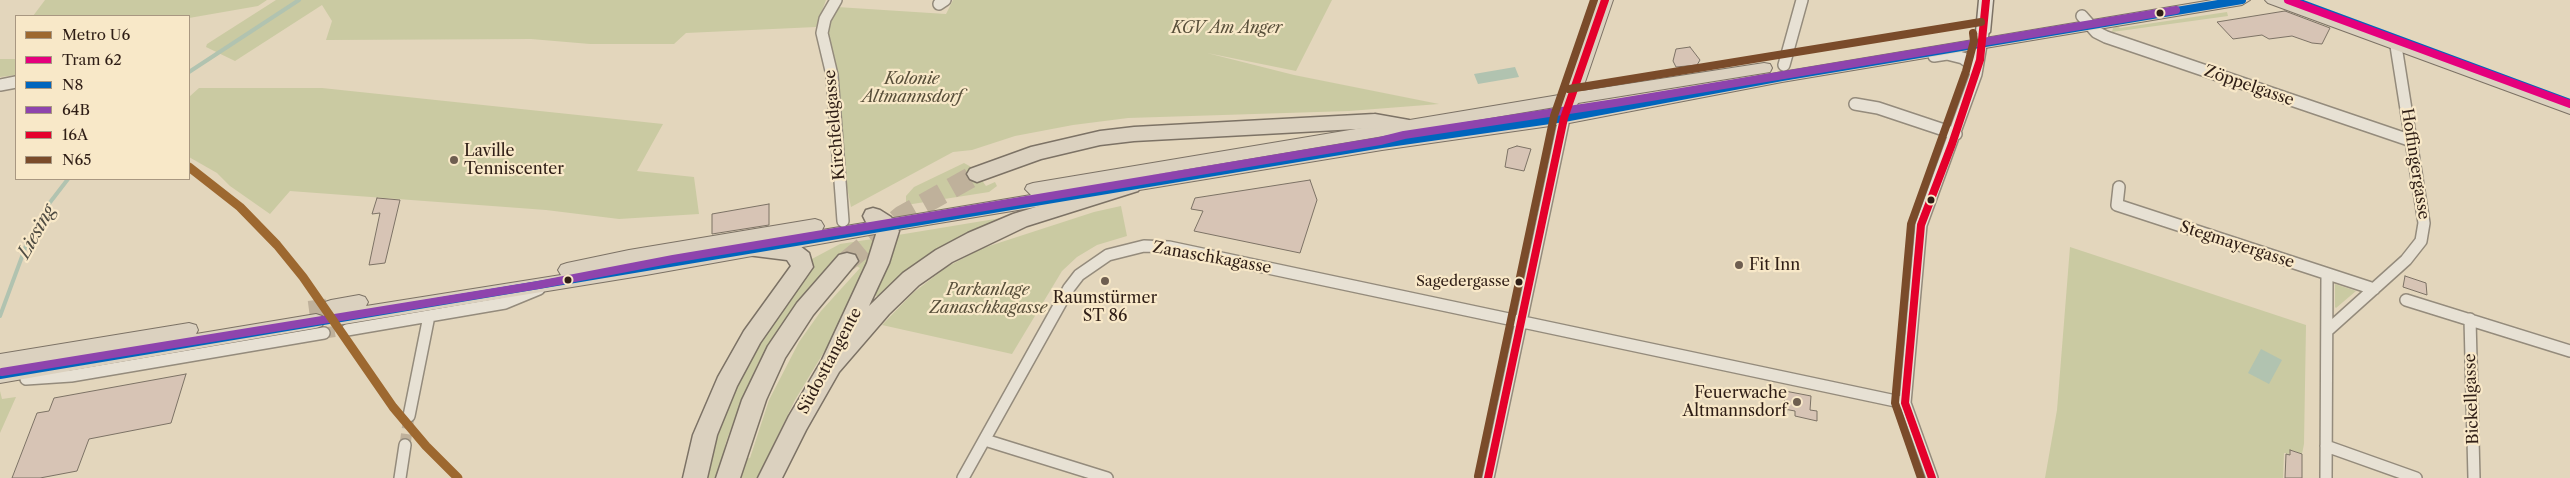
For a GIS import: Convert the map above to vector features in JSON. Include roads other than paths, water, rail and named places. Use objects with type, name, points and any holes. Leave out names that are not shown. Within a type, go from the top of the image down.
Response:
[{"type":"highway","points":[[978,174],[1038,152],[1100,138],[1134,134],[1375,121],[1402,125]]},
{"type":"highway","points":[[832,365],[872,316],[895,294],[917,275],[952,252],[1020,220],[1131,186]]},
{"type":"highway","name":"Südosttangente","points":[[770,478],[797,423],[832,365],[882,228]]},
{"type":"highway","points":[[695,478],[705,435],[726,384],[752,337],[802,267],[801,259],[792,252],[755,249]]},
{"type":"highway","points":[[728,478],[754,400],[776,353],[805,309],[848,261]]},
{"type":"main road","points":[[1564,118],[1605,0]]},
{"type":"main road","points":[[1983,37],[1986,0]]},
{"type":"main road","points":[[2086,20],[2174,0]]},
{"type":"main road","points":[[339,318],[465,287],[843,221],[882,228],[1402,125],[2086,20],[2242,0]]},
{"type":"main road","points":[[2273,0],[2570,108]]},
{"type":"main road","points":[[2303,0],[2570,98]]},
{"type":"main road","points":[[339,318],[1382,144],[1564,118],[1900,56],[1983,37]]},
{"type":"main road","points":[[13,370],[316,322]]},
{"type":"street","points":[[1784,66],[1802,0]]},
{"type":"street","name":"Kirchfeldgasse","points":[[835,1],[822,32],[832,75],[843,221]]},
{"type":"street","name":"Zöppelgasse","points":[[2086,20],[2106,37],[2412,141]]},
{"type":"street","points":[[1932,478],[1905,403],[1921,225],[1956,134],[1976,74],[1983,37]]},
{"type":"street","name":"Hoffingergasse","points":[[2327,331],[2406,260],[2421,241],[2424,223],[2396,46]]},
{"type":"street","points":[[1900,56],[1912,60],[1953,54],[1968,61],[1976,74]]},
{"type":"street","points":[[0,85],[15,82]]},
{"type":"street","points":[[1855,104],[1878,108],[1956,134]]},
{"type":"street","points":[[1488,478],[1564,118]]},
{"type":"street","name":"Stegmayergasse","points":[[2119,187],[2117,205],[2374,289]]},
{"type":"street","name":"Zanaschkagasse","points":[[963,478],[1069,288],[1079,275],[1093,264],[1125,249],[1144,246],[1169,247],[1738,366],[1905,403]]},
{"type":"street","points":[[2326,478],[2327,275]]},
{"type":"street","points":[[339,318],[429,316],[505,303],[555,282]]},
{"type":"street","points":[[2406,300],[2570,351]]},
{"type":"street","points":[[410,416],[429,316]]},
{"type":"street","name":"Bickellgasse","points":[[2470,319],[2474,478]]},
{"type":"street","points":[[13,370],[71,376],[316,322]]},
{"type":"street","points":[[985,440],[1107,478]]},
{"type":"street","points":[[400,478],[405,444]]},
{"type":"street","points":[[2326,446],[2416,478]]},
{"type":"waterway","name":"Liesing","points":[[190,71],[299,0]]},
{"type":"waterway","name":"Liesing","points":[[0,316],[27,243],[48,205],[67,180]]},
{"type":"tunnel","points":[[847,261],[902,216],[977,174]]},
{"type":"tunnel","points":[[309,310],[331,307]]},
{"type":"tunnel","points":[[324,333],[347,330]]},
{"type":"tunnel","points":[[405,445],[409,416]]},
{"type":"metro line","name":"U6","points":[[190,168],[240,207],[277,245],[303,277],[393,407],[426,446],[458,478]]},
{"type":"tram line","name":"62","points":[[2288,0],[2570,104]]},
{"type":"place","name":"Laville Tenniscenter","points":[[454,160]]},
{"type":"place","name":"Fit Inn","points":[[1739,265]]},
{"type":"place","name":"Raumstürmer ST 86","points":[[1105,281]]},
{"type":"place","name":"Sagedergasse","points":[[1519,282]]},
{"type":"place","name":"Feuerwache Altmannsdorf","points":[[1797,402]]},
{"type":"park label","name":"KGV Am Anger","points":[[1227,28]]},
{"type":"park label","name":"Kolonie Altmannsdorf","points":[[912,88]]},
{"type":"park label","name":"Parkanlage Zanaschkagasse","points":[[988,299]]}]
